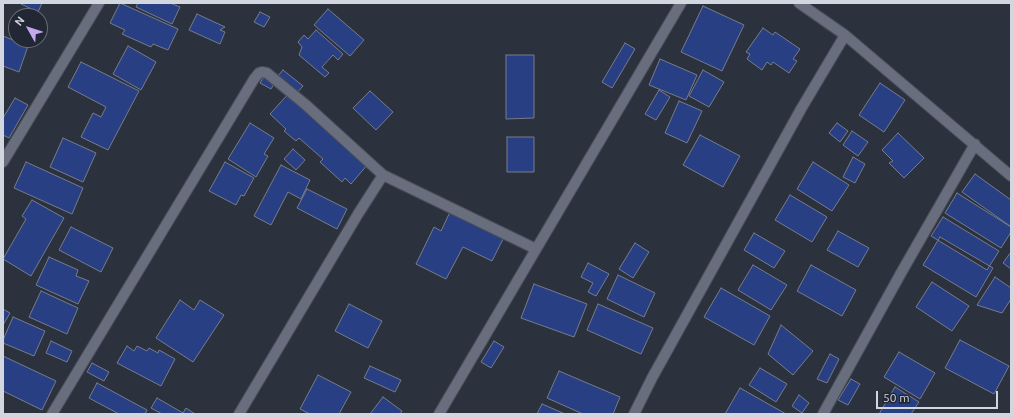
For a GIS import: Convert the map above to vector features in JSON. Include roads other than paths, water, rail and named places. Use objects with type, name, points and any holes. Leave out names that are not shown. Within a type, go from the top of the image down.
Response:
[{"type":"street","points":[[3,162],[99,3]]},
{"type":"street","points":[[439,414],[681,3]]},
{"type":"street","points":[[799,3],[845,36],[975,144],[1011,176]]},
{"type":"street","points":[[634,414],[652,378],[801,109],[845,36]]},
{"type":"street","points":[[52,414],[259,73],[267,73],[306,105],[383,176],[536,249]]},
{"type":"street","points":[[823,414],[901,273],[975,144]]},
{"type":"street","points":[[239,414],[354,221],[383,176]]}]
